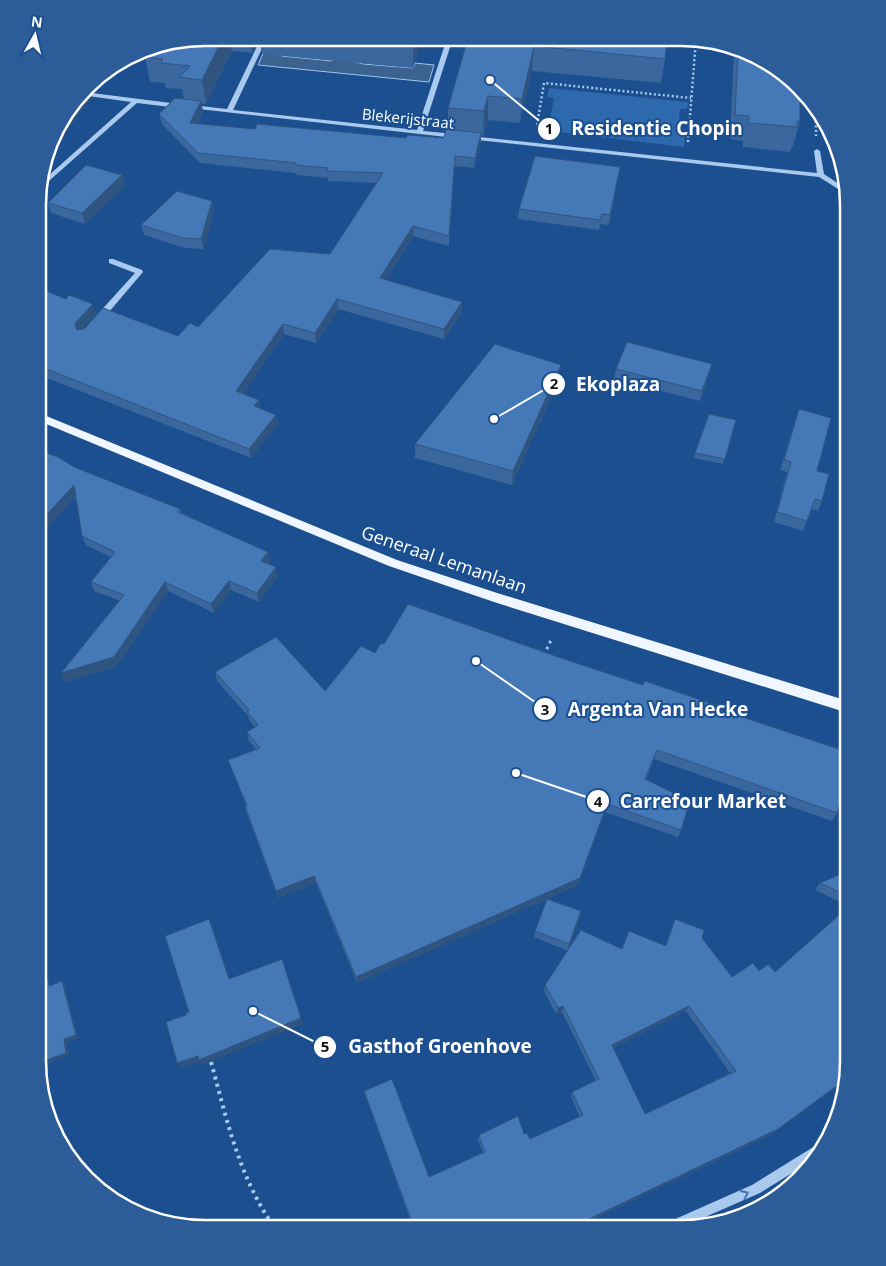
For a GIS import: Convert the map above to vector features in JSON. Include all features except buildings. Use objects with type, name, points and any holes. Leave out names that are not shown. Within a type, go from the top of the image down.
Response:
[{"type":"main road","name":"Generaal Lemanlaan","points":[[46,420],[392,563],[561,618],[839,704]]},
{"type":"street","points":[[419,132],[447,46]]},
{"type":"street","points":[[229,111],[260,47]]},
{"type":"street","name":"Blekerijstraat","points":[[91,95],[534,146],[821,175]]},
{"type":"street","points":[[49,178],[135,101]]},
{"type":"street","points":[[817,151],[821,175],[838,187]]},
{"type":"street","points":[[95,321],[140,272],[111,261]]},
{"type":"street","points":[[687,1219],[756,1189],[807,1157]]},
{"type":"path","points":[[687,161],[690,98],[695,47]]},
{"type":"path","points":[[534,146],[544,83],[690,98]]},
{"type":"path","points":[[816,122],[816,133]]},
{"type":"path","points":[[543,657],[561,618]]},
{"type":"path","points":[[211,1062],[245,1177],[258,1207],[268,1220]]},
{"type":"shaded area","points":[[265,49],[282,56],[332,61],[334,56],[363,64],[413,68],[415,63],[434,65],[429,82],[258,65]]},
{"type":"shaded area","points":[[549,88],[688,102],[687,109],[680,109],[678,132],[685,132],[684,147],[541,130],[543,120],[550,120],[554,98],[547,97]]},
{"type":"place","name":"Residentie Chopin","points":[[490,80]]},
{"type":"place","name":"Ekoplaza","points":[[494,419]]},
{"type":"place","name":"Argenta Van Hecke","points":[[476,661]]},
{"type":"place","name":"Carrefour Market","points":[[516,773]]},
{"type":"place","name":"Gasthof Groenhove","points":[[253,1011]]}]
